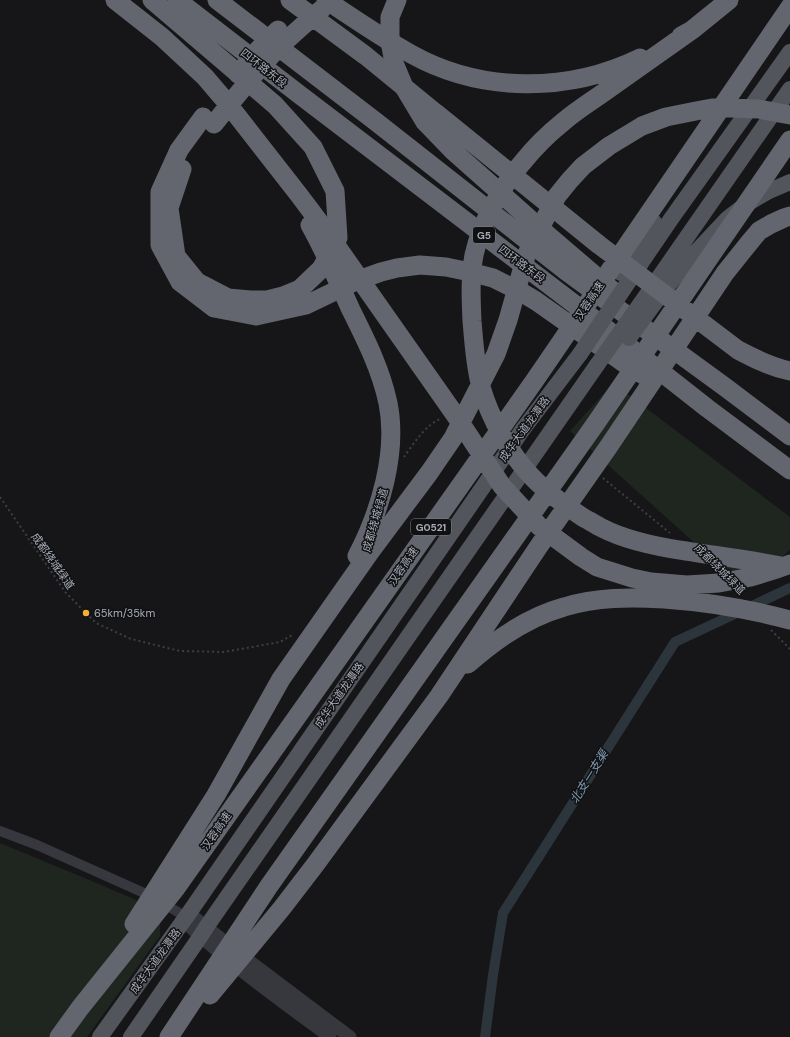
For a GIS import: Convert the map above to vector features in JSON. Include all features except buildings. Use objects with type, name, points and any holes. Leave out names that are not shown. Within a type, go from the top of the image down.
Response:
[{"type":"highway","points":[[115,0],[162,37],[205,77],[228,104],[326,231],[458,419],[502,486],[539,526],[596,567],[650,582],[687,585],[719,583],[751,576],[790,564]]},
{"type":"highway","points":[[152,0],[275,105],[313,147],[335,191],[338,238],[321,269],[300,289],[283,296],[267,300],[228,298],[197,282],[176,256],[169,208],[184,163],[209,120],[258,50],[312,0]]},
{"type":"highway","name":"四环路东段","points":[[177,0],[590,316],[707,408],[790,470]]},
{"type":"highway","name":"四环路东段","points":[[217,0],[375,121],[566,271],[790,436]]},
{"type":"highway","points":[[290,0],[366,56],[598,244],[738,350],[772,367],[790,371]]},
{"type":"highway","points":[[326,0],[412,55],[461,75],[496,83],[559,83],[602,73],[632,62],[692,30]]},
{"type":"highway","points":[[332,0],[293,34],[268,59],[233,99],[209,120],[179,150],[160,192],[160,245],[180,282],[214,308],[256,316],[306,305],[356,281],[397,268],[420,265],[446,267],[470,272],[493,278],[536,301],[631,368],[707,408]]},
{"type":"highway","points":[[397,0],[390,16],[390,40],[394,63],[404,87],[425,122],[453,151],[549,236],[725,387]]},
{"type":"highway","points":[[729,0],[692,30],[564,121],[542,140],[521,164],[493,205],[474,254],[471,282],[474,347],[481,387],[488,409],[501,435],[530,475],[542,487],[577,513],[602,529],[635,541],[790,568]]},
{"type":"highway","name":"汉蓉高速","points":[[59,1037],[80,1008],[176,888],[534,380],[790,7]]},
{"type":"highway","points":[[281,679],[370,552],[453,438],[496,354],[508,320],[526,256],[558,196],[570,180],[583,166],[609,146],[642,126],[666,117],[712,108],[758,109],[790,115]]},
{"type":"highway","points":[[80,1008],[216,795],[281,679],[352,567],[371,526],[382,492],[390,457],[391,429],[388,403],[380,373],[317,237],[293,196],[249,132]]},
{"type":"highway","points":[[169,1037],[269,886],[596,423],[790,140]]},
{"type":"highway","points":[[177,1037],[203,1003],[287,902],[439,696],[539,546],[610,446],[725,273],[759,232],[771,224],[790,216]]},
{"type":"highway","points":[[439,696],[466,665],[487,647],[516,628],[548,613],[564,607],[582,603],[616,597],[686,600],[739,608],[790,620]]},
{"type":"main road","points":[[638,257],[762,52],[781,7],[781,0]]},
{"type":"main road","points":[[638,257],[675,212],[790,52]]},
{"type":"main road","points":[[660,286],[790,89]]},
{"type":"main road","points":[[660,286],[696,252],[728,218],[745,205],[767,192],[790,182]]},
{"type":"main road","name":"成华大道龙潭路","points":[[100,1037],[186,917],[523,429],[638,257]]},
{"type":"main road","name":"成华大道龙潭路","points":[[131,1037],[539,450],[601,368],[660,286]]},
{"type":"street","points":[[0,830],[153,897],[186,917],[203,932],[236,967],[330,1037]]},
{"type":"street","points":[[203,932],[244,957],[350,1037]]},
{"type":"path","points":[[404,457],[418,437],[436,420],[443,418]]},
{"type":"path","points":[[598,474],[670,533]]},
{"type":"path","name":"成都绕城绿道","points":[[0,497],[66,593],[96,623],[131,639],[180,651],[224,652],[280,642],[299,632]]},
{"type":"path","points":[[768,627],[790,649]]},
{"type":"shaded area","points":[[613,383],[790,517],[790,550],[746,589],[570,431]]},
{"type":"shaded area","points":[[0,843],[134,899],[160,915],[160,936],[87,1037],[0,1037]]},
{"type":"waterway","name":"北支一支渠","points":[[485,1037],[503,913],[675,642],[790,588]]},
{"type":"place","name":"65km/35km","points":[[86,613]]}]
